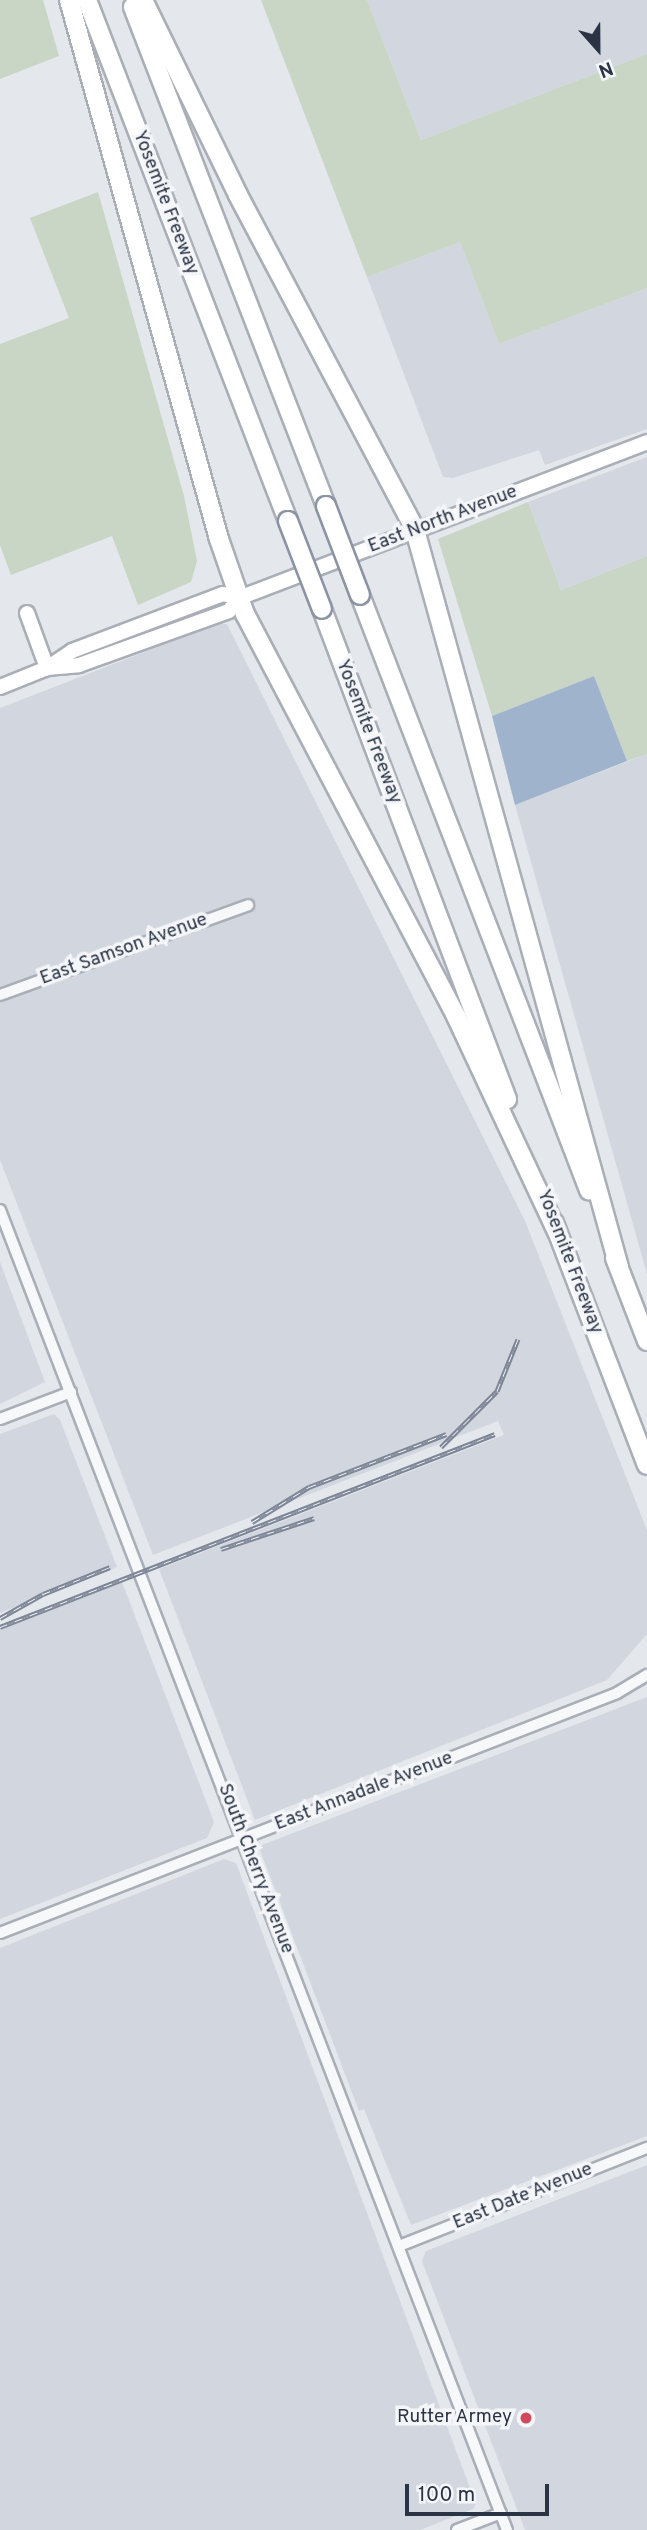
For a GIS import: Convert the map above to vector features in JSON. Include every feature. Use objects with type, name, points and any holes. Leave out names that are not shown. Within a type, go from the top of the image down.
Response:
[{"type":"highway","points":[[69,0],[239,598],[456,1016],[557,1232]]},
{"type":"highway","name":"Yosemite Freeway","points":[[87,0],[647,1465]]},
{"type":"highway","points":[[131,0],[647,1341]]},
{"type":"highway","points":[[143,0],[251,220],[415,530],[619,1267]]},
{"type":"street","name":"East North Avenue","points":[[0,687],[47,668],[72,651],[187,607],[223,594],[239,598],[647,442]]},
{"type":"street","points":[[27,613],[47,668]]},
{"type":"street","name":"East Samson Avenue","points":[[0,995],[248,905]]},
{"type":"street","name":"South Cherry Avenue","points":[[0,1210],[508,2530]]},
{"type":"street","points":[[0,1419],[71,1392]]},
{"type":"street","name":"East Annadale Avenue","points":[[0,1933],[617,1693],[647,1675]]},
{"type":"street","name":"East Date Avenue","points":[[399,2246],[647,2148]]},
{"type":"street","points":[[457,2530],[501,2513]]},
{"type":"shaded area","points":[[367,0],[647,0],[647,54],[421,140]]},
{"type":"shaded area","points":[[460,242],[499,344],[647,288],[647,429],[545,465],[539,450],[453,478],[443,477],[367,277]]},
{"type":"shaded area","points":[[647,457],[647,556],[561,590],[528,502]]},
{"type":"shaded area","points":[[217,624],[227,624],[525,1221],[647,1530],[647,1634],[607,1680],[255,1820],[159,1569],[504,1435],[498,1421],[153,1555],[0,1160],[0,708]]},
{"type":"shaded area","points":[[647,754],[647,1274],[515,805]]},
{"type":"shaded area","points":[[0,1262],[45,1382],[0,1404]]},
{"type":"shaded area","points":[[54,1414],[60,1420],[117,1567],[0,1613],[0,1434]]},
{"type":"shaded area","points":[[122,1582],[214,1822],[207,1838],[0,1919],[0,1630]]},
{"type":"shaded area","points":[[647,1697],[647,2136],[411,2225],[364,2109],[359,2111],[260,1850],[262,1845]]},
{"type":"shaded area","points":[[224,1859],[236,1863],[476,2504],[473,2509],[420,2530],[0,2530],[0,1948]]},
{"type":"shaded area","points":[[647,2165],[647,2530],[525,2530],[422,2261],[426,2251]]},
{"type":"green space","points":[[0,0],[43,0],[59,56],[0,79]]},
{"type":"green space","points":[[261,0],[367,0],[421,140],[647,54],[647,288],[499,344],[460,242],[367,277]]},
{"type":"green space","points":[[98,192],[184,496],[197,561],[191,582],[138,605],[112,536],[11,575],[0,545],[0,344],[69,318],[30,218]]},
{"type":"green space","points":[[528,502],[561,590],[647,556],[647,754],[627,761],[594,676],[492,716],[438,539]]},
{"type":"water","points":[[594,676],[627,761],[515,805],[492,716]]},
{"type":"railway","points":[[441,1447],[497,1391],[518,1339]]},
{"type":"railway","points":[[252,1522],[309,1487],[446,1434]]},
{"type":"railway","points":[[0,1627],[495,1434]]},
{"type":"railway","points":[[221,1549],[314,1518]]},
{"type":"railway","points":[[0,1618],[43,1594],[110,1567]]},
{"type":"place","name":"Rutter Armey","points":[[526,2418]]}]
